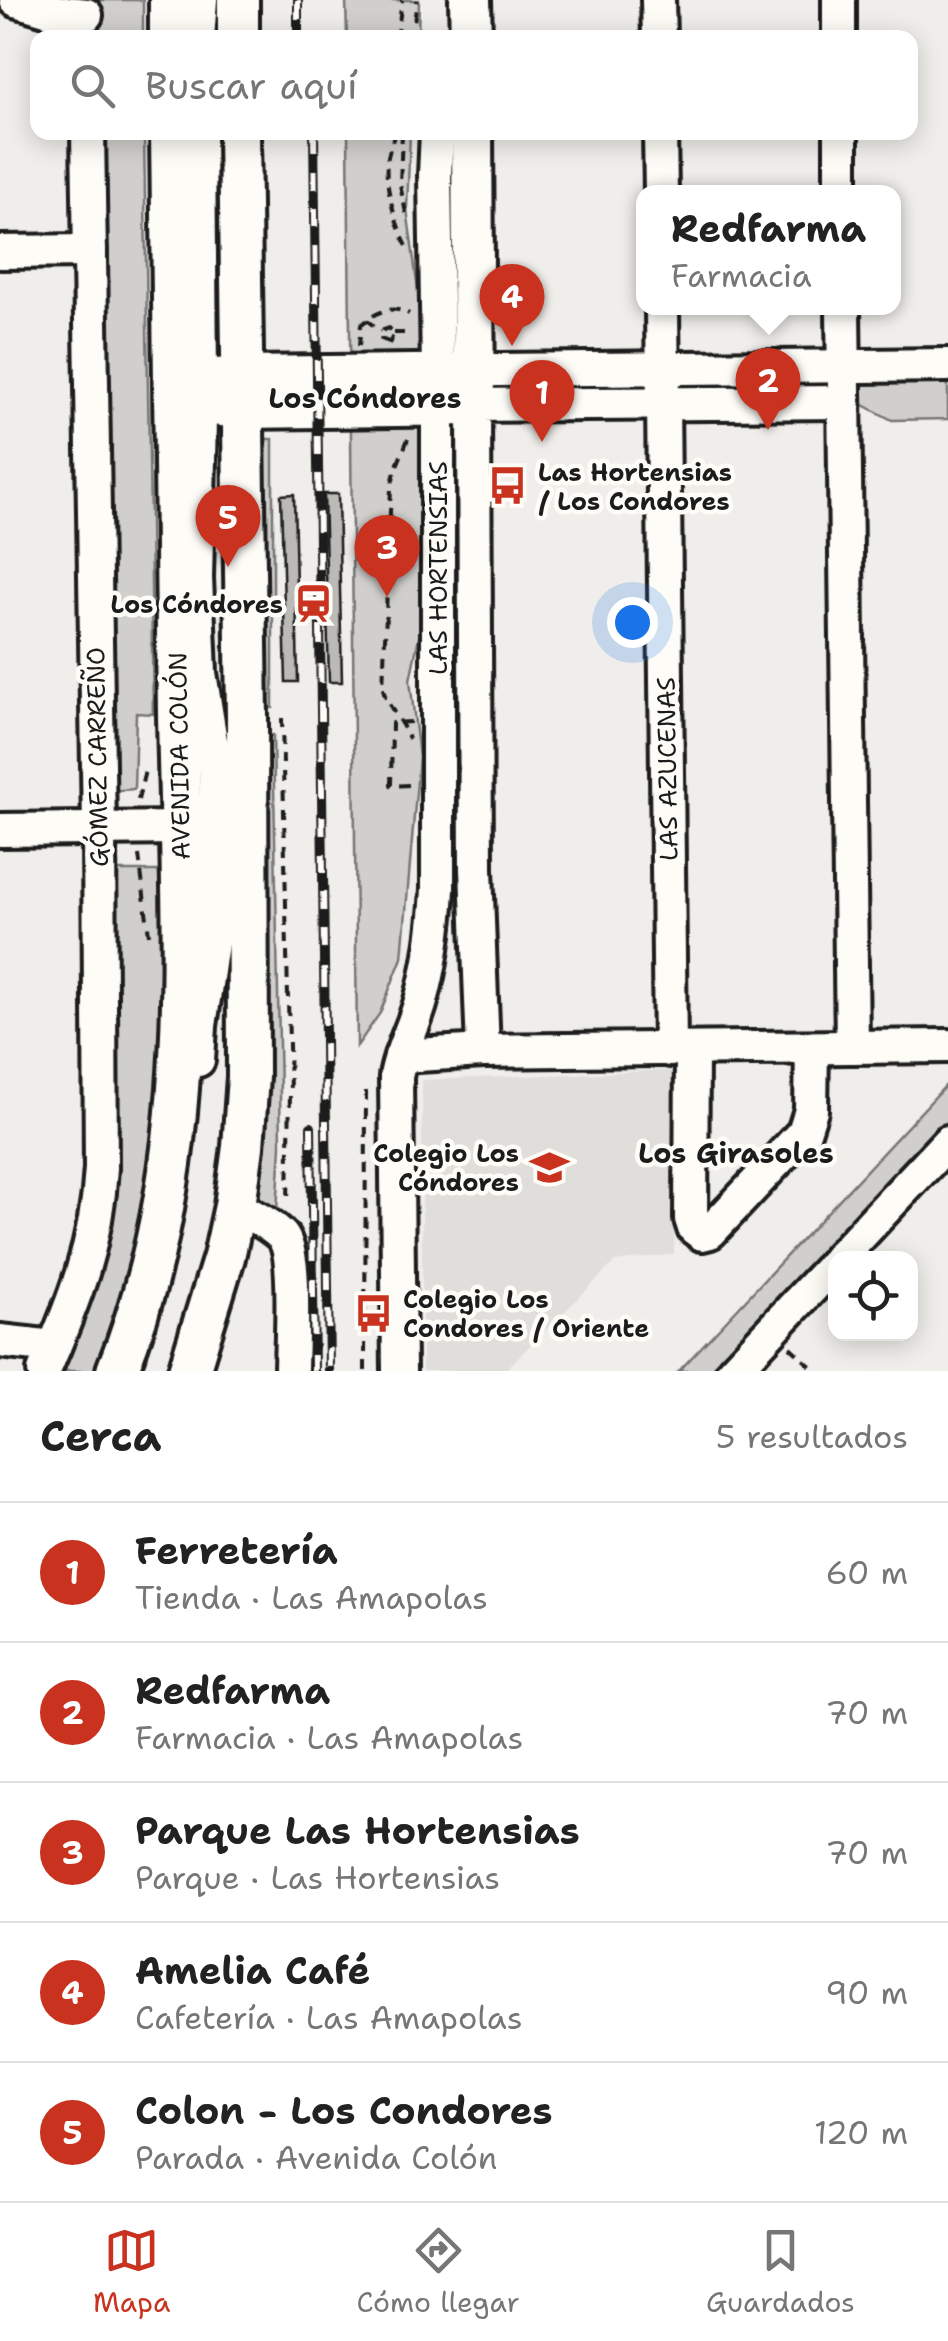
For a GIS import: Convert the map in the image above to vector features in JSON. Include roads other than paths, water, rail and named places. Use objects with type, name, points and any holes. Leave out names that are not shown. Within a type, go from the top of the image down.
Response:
[{"type":"main road","points":[[170,0],[170,30]]},
{"type":"main road","points":[[470,0],[471,30]]},
{"type":"main road","name":"AVENIDA COLÓN","points":[[172,140],[215,394],[250,1031],[235,1206],[224,1258],[189,1371]]},
{"type":"main road","name":"AVENIDA COLÓN","points":[[116,1371],[154,1255],[176,1128],[182,1003],[180,828],[238,140]]},
{"type":"main road","name":"LAS HORTENSIAS","points":[[449,391],[471,140]]},
{"type":"main road","points":[[215,394],[449,391]]},
{"type":"street","points":[[16,0],[86,17]]},
{"type":"street","points":[[199,30],[201,0]]},
{"type":"street","points":[[453,30],[459,0]]},
{"type":"street","points":[[658,0],[659,30]]},
{"type":"street","points":[[839,0],[840,30]]},
{"type":"street","name":"GÓMEZ CARREÑO","points":[[49,1359],[84,1271],[100,1196],[88,140]]},
{"type":"street","points":[[172,1371],[210,1242],[232,1072],[229,768],[211,654],[206,533],[215,394],[199,140]]},
{"type":"street","name":"LAS HORTENSIAS","points":[[437,140],[435,174],[483,1051]]},
{"type":"street","points":[[660,140],[660,185]]},
{"type":"street","points":[[840,140],[841,185]]},
{"type":"street","points":[[0,252],[90,251]]},
{"type":"street","name":"LAS AZUCENAS","points":[[662,315],[681,1050],[691,1218],[698,1232],[710,1232],[804,1132],[812,1110],[812,1048]]},
{"type":"street","points":[[842,315],[852,1047]]},
{"type":"street","points":[[449,391],[663,368],[948,366]]},
{"type":"street","points":[[215,394],[360,372],[449,391],[662,404],[844,402]]},
{"type":"street","name":"LAS HORTENSIAS","points":[[400,1371],[396,1087],[401,1056],[421,1001],[434,936],[438,889],[449,391]]},
{"type":"street","points":[[134,1371],[180,1216],[215,922],[215,766],[200,672],[196,529],[215,394]]},
{"type":"street","points":[[0,830],[180,828]]},
{"type":"street","name":"LAS HORTENSIAS","points":[[421,1001],[446,958],[476,869]]},
{"type":"street","points":[[401,1056],[483,1051],[948,1046]]},
{"type":"street","points":[[845,1251],[948,1142]]},
{"type":"street","points":[[235,1206],[275,1230],[288,1244],[292,1265],[290,1371]]},
{"type":"street","points":[[733,1371],[828,1270]]},
{"type":"street","points":[[0,1341],[49,1359]]},
{"type":"railway","points":[[298,0],[298,30]]},
{"type":"railway","points":[[314,140],[329,1371]]},
{"type":"railway","points":[[311,1127],[314,1371]]},
{"type":"place","name":"Amelia Café","points":[[512,346]]},
{"type":"place","name":"Redfarma","points":[[768,430]]},
{"type":"place","name":"Ferretería","points":[[542,442]]},
{"type":"place","name":"Las Hortensias / Los Condores","points":[[508,486]]},
{"type":"place","name":"Colon - Los Condores","points":[[228,567]]},
{"type":"place","name":"Parque Las Hortensias","points":[[387,597]]},
{"type":"place","name":"Los Cóndores","points":[[313,604]]},
{"type":"place","name":"Colegio Los Cóndores","points":[[549,1167]]},
{"type":"place","name":"Colegio Los Condores / Oriente","points":[[373,1313]]},
{"type":"district","name":"Los Cóndores","points":[[365,398]]},
{"type":"district","name":"Los Girasoles","points":[[736,1153]]}]
